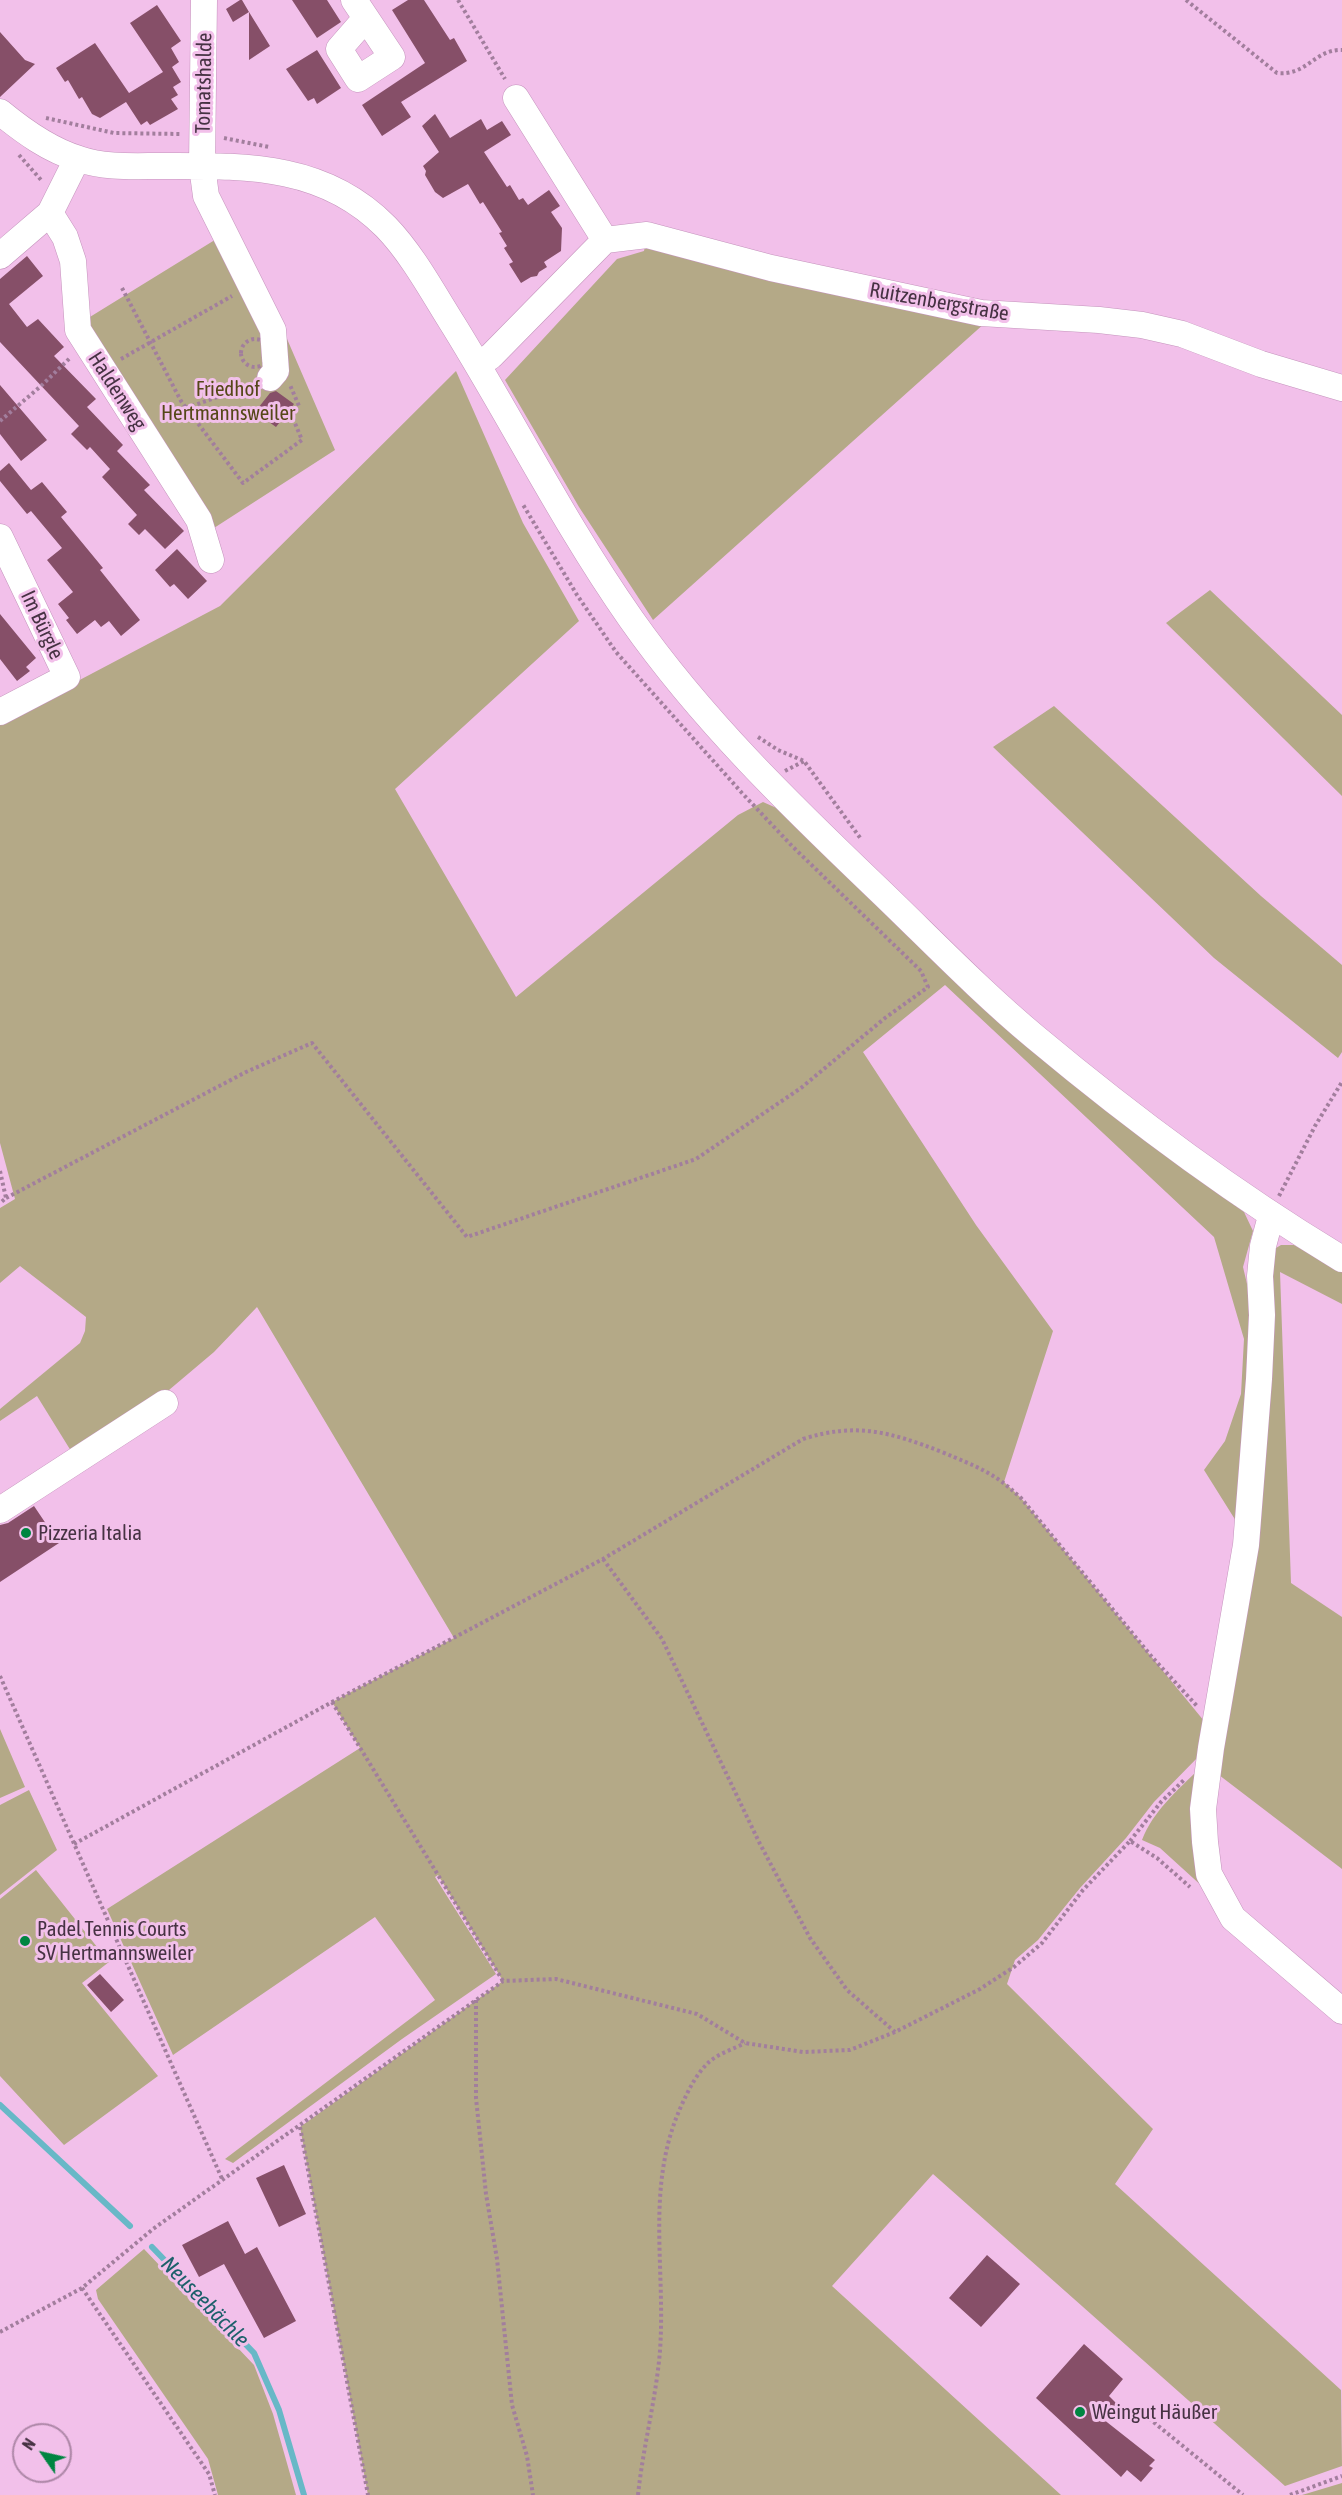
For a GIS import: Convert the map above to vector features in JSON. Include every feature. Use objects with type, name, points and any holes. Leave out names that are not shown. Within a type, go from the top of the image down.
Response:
[{"type":"street","name":"Tomatshalde","points":[[204,0],[202,166],[206,196],[273,330],[273,374]]},
{"type":"street","points":[[478,365],[491,356],[605,240],[516,98]]},
{"type":"street","points":[[0,112],[36,140],[77,159],[107,165],[258,167],[286,172],[312,180],[354,202],[387,228],[416,266],[478,365],[598,571],[677,680],[770,786],[1032,1035],[1175,1147],[1279,1206],[1342,1259]]},
{"type":"street","points":[[0,255],[50,213],[77,159]]},
{"type":"street","name":"Haldenweg","points":[[50,213],[65,237],[74,261],[78,330],[199,520],[211,560]]},
{"type":"street","name":"Ruitzenbergstraße","points":[[605,240],[647,235],[771,268],[981,313],[1142,325],[1182,334],[1261,363],[1342,388]]},
{"type":"street","name":"Im Bürgle","points":[[0,537],[67,677],[0,712]]},
{"type":"street","points":[[1279,1206],[1263,1246],[1260,1276],[1263,1316],[1260,1369],[1246,1545],[1203,1809],[1209,1874],[1233,1918],[1342,2011]]},
{"type":"street","points":[[0,1510],[165,1403]]},
{"type":"path","points":[[458,0],[516,98]]},
{"type":"path","points":[[1186,0],[1277,73],[1290,74],[1328,50],[1342,50]]},
{"type":"path","points":[[37,116],[114,133],[204,135],[273,148]]},
{"type":"path","points":[[17,153],[43,182],[50,213]]},
{"type":"path","points":[[120,360],[251,286]]},
{"type":"path","points":[[122,288],[186,408],[243,483],[302,441],[292,416],[299,406],[290,385],[273,374]]},
{"type":"path","points":[[0,421],[66,362]]},
{"type":"path","points":[[186,408],[232,392]]},
{"type":"path","points":[[0,1203],[246,1072],[312,1043],[467,1238],[696,1159],[801,1088],[885,1018],[928,987],[921,970],[785,838],[616,652],[577,595],[522,503]]},
{"type":"path","points":[[754,733],[778,750],[804,761],[864,844]]},
{"type":"path","points":[[1279,1206],[1315,1126],[1342,1082]]},
{"type":"path","points":[[0,1171],[6,1198]]},
{"type":"path","points":[[74,1844],[332,1702],[603,1559],[803,1439],[829,1431],[864,1430],[902,1436],[983,1468],[1004,1482],[1021,1498],[1184,1694],[1216,1720]]},
{"type":"path","points":[[603,1559],[662,1639],[759,1842],[810,1938],[847,1990],[895,2032]]},
{"type":"path","points":[[0,1676],[223,2181]]},
{"type":"path","points":[[332,1702],[503,1981]]},
{"type":"path","points":[[0,2332],[82,2288],[153,2229],[503,1981],[556,1979],[697,2014],[746,2043],[803,2052],[850,2050],[895,2032],[980,1989],[1014,1967],[1042,1943],[1083,1890],[1188,1775]]},
{"type":"path","points":[[1130,1841],[1157,1858],[1199,1894]]},
{"type":"path","points":[[476,2000],[476,2097],[486,2194],[497,2259],[512,2405],[527,2456],[533,2495]]},
{"type":"path","points":[[638,2495],[660,2349],[658,2221],[660,2181],[667,2146],[675,2117],[691,2085],[709,2062],[746,2043]]},
{"type":"path","points":[[300,2127],[368,2495]]},
{"type":"path","points":[[82,2288],[209,2474],[215,2495]]},
{"type":"path","points":[[1135,2407],[1243,2495]]},
{"type":"path","points":[[1290,2495],[1342,2476]]},
{"type":"green space","points":[[647,235],[995,314],[653,620],[579,507],[505,380],[617,259],[644,251]]},
{"type":"green space","name":"Friedhof Hertmannsweiler","points":[[218,238],[281,325],[335,450],[214,528],[85,320]]},
{"type":"green space","points":[[456,371],[523,523],[579,621],[395,789],[516,997],[738,815],[763,802],[790,814],[1112,1114],[1244,1212],[1253,1231],[1243,1267],[1257,1326],[1241,1529],[1204,1470],[1225,1441],[1241,1394],[1244,1339],[1214,1237],[945,985],[863,1052],[976,1225],[1053,1331],[1004,1482],[1021,1498],[1209,1727],[1201,1754],[1154,1802],[1038,1940],[1015,1960],[1007,1984],[1153,2129],[1115,2184],[1341,2390],[1342,2466],[1285,2486],[933,2174],[832,2286],[1061,2495],[368,2495],[300,2127],[503,1981],[438,1875],[435,1877],[496,1974],[402,2039],[233,2163],[225,2159],[435,2000],[375,1917],[173,2055],[107,1909],[360,1748],[332,1702],[454,1638],[257,1307],[214,1352],[169,1390],[71,1451],[37,1396],[0,1421],[0,1409],[80,1343],[85,1331],[86,1317],[20,1266],[0,1283],[0,1208],[15,1199],[0,1143],[0,722],[220,606]]},
{"type":"green space","points":[[1210,590],[1342,715],[1342,796],[1166,623]]},
{"type":"green space","points":[[1054,706],[1261,896],[1342,965],[1342,1052],[1338,1058],[1214,958],[993,747]]},
{"type":"green space","points":[[1281,1245],[1294,1245],[1342,1271],[1342,1304],[1280,1272],[1291,1583],[1342,1617],[1342,1869],[1219,1775],[1271,1251]]},
{"type":"green space","points":[[0,1729],[25,1787],[0,1798]]},
{"type":"green space","points":[[1200,1768],[1204,1888],[1160,1848],[1142,1840],[1159,1810]]},
{"type":"green space","points":[[29,1790],[57,1850],[0,1895],[0,1805]]},
{"type":"green space","points":[[36,1870],[109,1962],[82,1983],[158,2076],[64,2145],[0,2076],[0,1899]]},
{"type":"green space","points":[[144,2249],[254,2365],[273,2414],[296,2495],[218,2495],[208,2459],[98,2299],[96,2290]]},
{"type":"green space","points":[[1342,2483],[1342,2495],[1302,2495]]},
{"type":"building","points":[[240,0],[249,12],[233,22],[226,9]]},
{"type":"building","points":[[292,0],[327,0],[341,22],[317,38]]},
{"type":"building","points":[[408,0],[424,0],[450,40],[454,38],[467,61],[401,102],[411,117],[382,136],[362,105],[425,63],[392,10]]},
{"type":"building","points":[[157,5],[181,41],[171,48],[179,62],[172,67],[181,82],[173,87],[178,95],[171,99],[178,109],[150,125],[147,121],[141,125],[126,102],[100,118],[92,114],[82,97],[79,99],[68,80],[65,82],[56,68],[95,43],[129,93],[163,72],[130,23]]},
{"type":"building","points":[[249,12],[270,46],[249,60]]},
{"type":"building","points":[[0,32],[25,60],[35,64],[0,97]]},
{"type":"building","points":[[317,50],[341,88],[317,104],[314,98],[308,101],[286,69]]},
{"type":"building","points":[[435,114],[450,138],[481,119],[487,130],[502,121],[511,135],[484,152],[507,187],[510,185],[519,200],[523,198],[528,205],[549,190],[560,206],[551,212],[562,228],[561,251],[544,262],[547,267],[537,276],[521,283],[509,264],[513,262],[504,248],[507,246],[499,233],[502,232],[483,202],[480,204],[468,184],[443,198],[435,192],[425,175],[426,171],[423,166],[439,152],[422,126]]},
{"type":"building","points":[[27,256],[43,276],[9,304],[27,327],[38,319],[64,347],[54,356],[96,399],[87,407],[123,445],[117,451],[150,485],[144,490],[184,531],[165,549],[145,529],[139,535],[128,524],[137,515],[102,477],[110,469],[90,447],[87,450],[71,434],[79,426],[0,342],[0,279]]},
{"type":"building","points":[[0,385],[47,440],[21,461],[0,434]]},
{"type":"building","points":[[276,391],[294,404],[276,427],[255,412],[270,393]]},
{"type":"building","points":[[9,463],[31,490],[42,482],[67,512],[61,517],[103,568],[100,570],[140,620],[121,636],[109,621],[101,627],[95,620],[77,634],[66,620],[69,618],[58,604],[73,592],[47,560],[62,548],[31,511],[27,514],[0,481],[0,471]]},
{"type":"building","points":[[177,549],[207,581],[188,599],[174,584],[170,587],[155,570]]},
{"type":"building","points":[[0,614],[36,658],[26,667],[30,671],[17,681],[0,659]]},
{"type":"building","name":"Pizzeria Italia","points":[[34,1506],[59,1543],[0,1582],[0,1525],[8,1523]]},
{"type":"building","points":[[100,1974],[124,2000],[111,2012],[87,1985]]},
{"type":"building","points":[[284,2165],[306,2214],[279,2227],[256,2178]]},
{"type":"building","points":[[228,2221],[245,2254],[257,2247],[296,2321],[264,2338],[224,2264],[199,2277],[182,2245]]},
{"type":"building","points":[[987,2255],[1020,2284],[981,2327],[949,2298]]},
{"type":"building","name":"Weingut Häußer","points":[[1084,2344],[1123,2379],[1109,2396],[1117,2404],[1103,2419],[1155,2460],[1149,2466],[1153,2468],[1141,2482],[1127,2470],[1121,2477],[1036,2398]]},
{"type":"waterway","name":"Neuseebächle","points":[[0,2105],[130,2226]]},
{"type":"waterway","name":"Neuseebächle","points":[[152,2247],[254,2353],[279,2410],[304,2495]]},
{"type":"place","name":"Pizzeria Italia","points":[[26,1533]]},
{"type":"place","name":"Padel Tennis Courts SV Hertmannsweiler","points":[[25,1941]]},
{"type":"place","name":"Weingut Häußer","points":[[1080,2412]]}]
